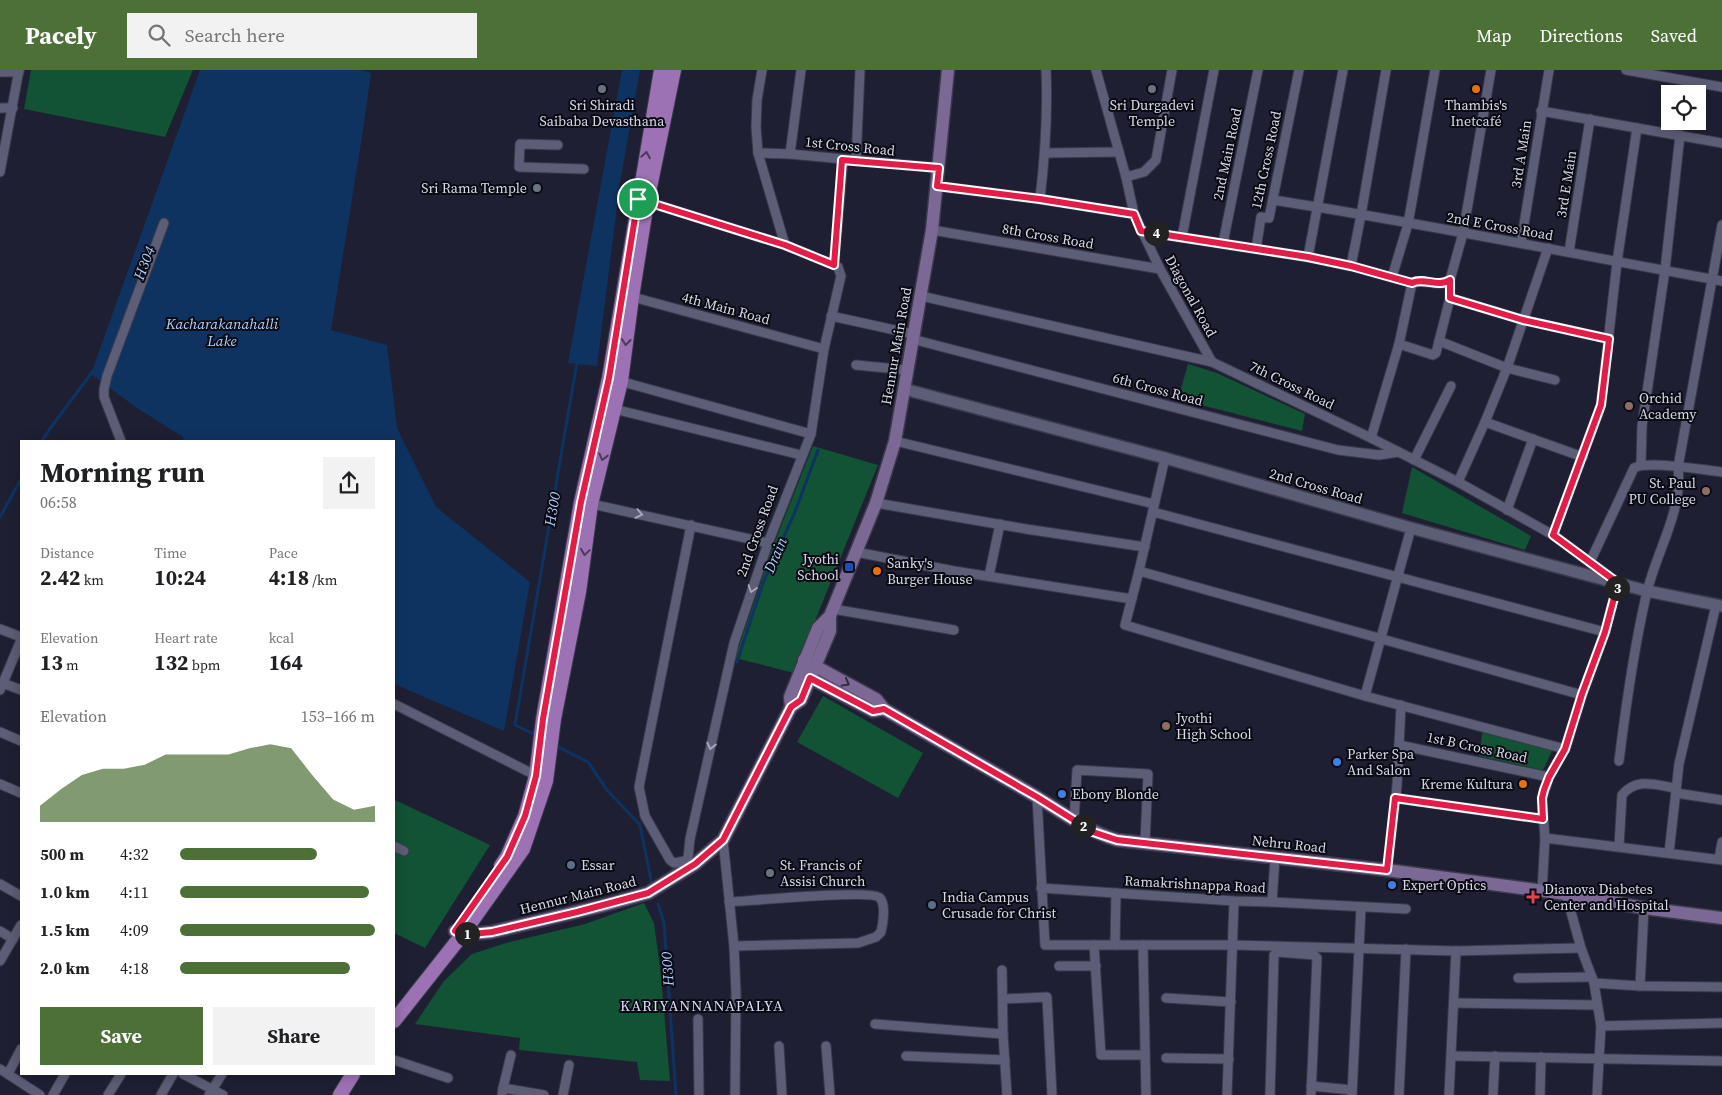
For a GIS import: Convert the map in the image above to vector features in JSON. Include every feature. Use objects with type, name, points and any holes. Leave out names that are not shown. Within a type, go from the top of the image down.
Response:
[{"type":"main road","points":[[395,1020],[459,933],[507,857],[541,778],[548,719],[586,503],[615,379],[643,200],[660,70]]},
{"type":"main road","points":[[643,200],[674,70]]},
{"type":"main road","name":"Hennur Main Road","points":[[459,933],[492,932],[648,893],[723,840],[791,707],[790,697],[807,669],[818,628],[831,613],[876,503],[894,441],[932,230],[948,70]]},
{"type":"main road","points":[[586,503],[614,410],[615,379]]},
{"type":"main road","name":"Nehru Road","points":[[807,669],[873,711],[884,709],[1037,797],[1074,821],[1103,836],[1117,840],[1387,870],[1566,894],[1644,908],[1722,918]]},
{"type":"main road","points":[[395,1008],[459,933]]},
{"type":"main road","points":[[340,1095],[352,1075]]},
{"type":"main road","points":[[348,1095],[359,1075]]},
{"type":"street","points":[[762,70],[757,100],[756,127],[758,153],[785,245]]},
{"type":"street","points":[[790,154],[802,70]]},
{"type":"street","points":[[856,161],[860,70]]},
{"type":"street","points":[[1040,199],[1045,153],[1046,70]]},
{"type":"street","name":"Diagonal Road","points":[[1096,70],[1126,177],[1134,214],[1160,269],[1212,362]]},
{"type":"street","points":[[1126,177],[1144,172],[1156,160],[1172,70]]},
{"type":"street","points":[[1182,237],[1214,70]]},
{"type":"street","name":"2nd Main Road","points":[[1223,243],[1258,70]]},
{"type":"street","name":"12th Cross Road","points":[[1256,249],[1261,217],[1269,218],[1299,70]]},
{"type":"street","points":[[1308,257],[1343,70]]},
{"type":"street","points":[[1351,266],[1362,215],[1386,70]]},
{"type":"street","points":[[1392,277],[1408,224],[1435,70]]},
{"type":"street","points":[[1399,344],[1432,355],[1436,353],[1450,298],[1450,280],[1463,233],[1491,70]]},
{"type":"street","name":"3rd A Main","points":[[1521,243],[1549,70]]},
{"type":"street","points":[[1626,70],[1722,87]]},
{"type":"street","points":[[0,72],[19,71],[13,108],[2,149],[0,172]]},
{"type":"street","points":[[0,108],[13,108]]},
{"type":"street","points":[[1541,111],[1722,143]]},
{"type":"street","name":"3rd E Main","points":[[1570,252],[1590,120]]},
{"type":"street","points":[[1553,535],[1601,405],[1617,262],[1637,128]]},
{"type":"street","points":[[1641,465],[1642,426],[1665,270],[1680,135]]},
{"type":"street","points":[[558,145],[520,144],[519,167],[584,169]]},
{"type":"street","points":[[1045,153],[1119,152]]},
{"type":"street","name":"1st Cross Road","points":[[758,153],[790,154],[939,168]]},
{"type":"street","name":"2nd Cross Road","points":[[688,864],[690,839],[734,642],[768,543],[810,434],[824,349],[841,276],[838,267],[834,265],[842,160]]},
{"type":"street","points":[[937,186],[1040,199],[1134,214]]},
{"type":"street","points":[[643,200],[785,245],[834,265]]},
{"type":"street","name":"2nd E Cross Road","points":[[1273,200],[1521,243],[1722,281]]},
{"type":"street","points":[[121,440],[104,397],[104,389],[107,376],[164,223]]},
{"type":"street","points":[[1619,761],[1628,697],[1647,591],[1672,519],[1679,491],[1678,467],[1722,224]]},
{"type":"street","name":"8th Cross Road","points":[[932,230],[1160,269]]},
{"type":"street","points":[[1141,231],[1308,257],[1351,266],[1412,283],[1418,281],[1441,284],[1450,280]]},
{"type":"street","points":[[1458,482],[1507,368],[1548,248]]},
{"type":"street","points":[[1371,438],[1399,344],[1412,283]]},
{"type":"street","name":"4th Main Road","points":[[627,295],[824,349]]},
{"type":"street","name":"7th Cross Road","points":[[921,296],[1212,362],[1458,482],[1553,535],[1618,583]]},
{"type":"street","points":[[1450,298],[1523,320],[1609,339]]},
{"type":"street","name":"6th Cross Road","points":[[831,316],[1338,450],[1380,455],[1399,452]]},
{"type":"street","points":[[1439,341],[1507,368],[1555,380]]},
{"type":"street","points":[[856,365],[907,370]]},
{"type":"street","points":[[615,379],[810,434]]},
{"type":"street","points":[[1414,460],[1451,386]]},
{"type":"street","name":"2nd Cross Road","points":[[904,389],[1165,458],[1411,528],[1647,591],[1719,605]]},
{"type":"street","points":[[614,410],[801,455]]},
{"type":"street","points":[[1485,422],[1583,456]]},
{"type":"street","points":[[1507,510],[1533,439]]},
{"type":"street","points":[[894,441],[1154,508],[1397,578],[1605,632]]},
{"type":"street","points":[[1165,458],[1125,625],[1365,696],[1565,749]]},
{"type":"street","points":[[1590,562],[1634,468],[1641,465],[1722,471]]},
{"type":"street","points":[[586,503],[768,543]]},
{"type":"street","points":[[876,503],[1145,547]]},
{"type":"street","points":[[989,576],[1000,524]]},
{"type":"street","points":[[688,864],[674,863],[670,860],[645,816],[639,787],[691,525]]},
{"type":"street","points":[[1365,696],[1411,528]]},
{"type":"street","points":[[856,552],[1132,599]]},
{"type":"street","points":[[1139,571],[1582,694]]},
{"type":"street","points":[[1542,891],[1545,838],[1542,798],[1549,777],[1565,749],[1582,694],[1605,632],[1618,583]]},
{"type":"street","points":[[1669,853],[1679,764],[1719,605]]},
{"type":"street","points":[[831,613],[954,630]]},
{"type":"street","points":[[0,629],[20,638]]},
{"type":"street","points":[[20,640],[1,685],[20,690]]},
{"type":"street","points":[[395,705],[541,778]]},
{"type":"street","points":[[1387,870],[1395,798],[1401,705]]},
{"type":"street","points":[[0,732],[20,741]]},
{"type":"street","name":"1st B Cross Road","points":[[1399,745],[1549,777]]},
{"type":"street","points":[[1074,821],[1077,770],[1148,774],[1145,843]]},
{"type":"street","points":[[1619,846],[1622,796],[1628,789],[1639,783],[1722,800]]},
{"type":"street","points":[[0,784],[20,793]]},
{"type":"street","points":[[1037,797],[1045,945],[1232,945],[1456,951],[1581,948]]},
{"type":"street","points":[[1395,798],[1543,819]]},
{"type":"street","points":[[1545,838],[1720,859],[1722,842]]},
{"type":"street","points":[[723,840],[734,946],[736,993],[735,1095]]},
{"type":"street","points":[[395,846],[404,851]]},
{"type":"street","name":"Ramakrishnappa Road","points":[[1272,902],[1275,858]]},
{"type":"street","points":[[0,884],[20,895]]},
{"type":"street","name":"Ramakrishnappa Road","points":[[1041,888],[1234,901],[1406,909]]},
{"type":"street","name":"Ramakrishnappa Road","points":[[1115,945],[1116,893]]},
{"type":"street","points":[[730,902],[842,894],[878,896],[881,899],[883,909],[881,932],[876,937],[858,943],[734,946]]},
{"type":"street","points":[[1566,894],[1581,948],[1593,980],[1601,1026],[1597,1095]]},
{"type":"street","points":[[1227,1095],[1234,901]]},
{"type":"street","points":[[1270,1095],[1274,955],[1277,952],[1314,954],[1316,956],[1311,1090],[1352,1092],[1361,907]]},
{"type":"street","points":[[1640,986],[1644,908]]},
{"type":"street","points":[[0,960],[20,927]]},
{"type":"street","points":[[0,931],[13,939]]},
{"type":"street","points":[[1094,945],[1101,1055],[1145,1055]]},
{"type":"street","points":[[1143,945],[1146,1095]]},
{"type":"street","points":[[1399,1095],[1406,949]]},
{"type":"street","points":[[1449,1095],[1456,951]]},
{"type":"street","points":[[1059,966],[1096,966]]},
{"type":"street","points":[[1002,970],[1003,1034],[1007,1095]]},
{"type":"street","points":[[1518,978],[1593,980],[1640,986],[1722,987]]},
{"type":"street","points":[[1002,999],[1047,997],[1052,1095]]},
{"type":"street","points":[[1166,998],[1231,1002]]},
{"type":"street","points":[[1454,1004],[1597,1005]]},
{"type":"street","points":[[698,1019],[699,1095]]},
{"type":"street","points":[[1601,1026],[1722,1023]]},
{"type":"street","points":[[875,1024],[1003,1034]]},
{"type":"street","points":[[779,1046],[782,1095]]},
{"type":"street","points":[[826,1046],[830,1095]]},
{"type":"street","points":[[20,1050],[4,1072],[38,1094]]},
{"type":"street","points":[[511,1055],[502,1092],[544,1095]]},
{"type":"street","points":[[906,1056],[1005,1060]]},
{"type":"street","points":[[1452,1056],[1722,1060]]},
{"type":"street","points":[[1494,1095],[1495,1056]]},
{"type":"street","points":[[1540,1095],[1541,1057]]},
{"type":"street","points":[[1166,1058],[1228,1058]]},
{"type":"street","points":[[395,1060],[448,1078]]},
{"type":"street","points":[[562,1095],[569,1065]]},
{"type":"street","points":[[53,1095],[64,1075]]},
{"type":"street","points":[[108,1095],[120,1075]]},
{"type":"street","points":[[161,1095],[172,1075]]},
{"type":"street","points":[[185,1075],[211,1092],[223,1095]]},
{"type":"street","points":[[211,1092],[221,1075]]},
{"type":"green space","points":[[31,70],[193,70],[165,137],[24,109]]},
{"type":"green space","points":[[1188,364],[1217,373],[1305,414],[1302,431],[1178,399]]},
{"type":"green space","points":[[813,446],[878,465],[794,673],[735,658],[774,544]]},
{"type":"green space","points":[[1412,467],[1531,536],[1525,550],[1402,513]]},
{"type":"green space","points":[[823,696],[923,753],[898,798],[797,742]]},
{"type":"green space","points":[[1483,728],[1553,749],[1543,770],[1479,756]]},
{"type":"green space","points":[[395,800],[490,845],[425,948],[395,933]]},
{"type":"green space","points":[[644,903],[654,923],[661,975],[670,1081],[640,1080],[637,1062],[519,1050],[520,1038],[415,1024],[444,981],[472,954],[506,943],[585,924]]},
{"type":"water","name":"Kacharakanahalli Lake","points":[[200,70],[361,70],[371,73],[331,330],[387,345],[397,428],[436,507],[530,582],[504,731],[395,684],[395,440],[184,440],[183,437],[134,406],[91,374]]},
{"type":"water","points":[[622,70],[640,70],[620,182],[597,366],[568,363]]},
{"type":"waterway","name":"H300","points":[[538,736],[515,725],[577,362]]},
{"type":"waterway","name":"H304","points":[[43,440],[93,371]]},
{"type":"waterway","name":"Drain","points":[[737,662],[763,583],[795,512],[818,450]]},
{"type":"waterway","name":"H304","points":[[0,517],[20,481]]},
{"type":"waterway","name":"H300","points":[[554,745],[588,762],[607,790],[640,825],[652,885]]},
{"type":"waterway","name":"H300","points":[[658,904],[664,923],[676,1095]]},
{"type":"place","name":"Sri Shiradi Saibaba Devasthana","points":[[602,89]]},
{"type":"place","name":"Sri Durgadevi Temple","points":[[1152,89]]},
{"type":"place","name":"Thambis's Inetcafé","points":[[1476,89]]},
{"type":"place","name":"Sri Rama Temple","points":[[537,188]]},
{"type":"place","name":"Orchid Academy","points":[[1629,406]]},
{"type":"place","name":"St. Paul PU College","points":[[1706,491]]},
{"type":"place","name":"Jyothi School","points":[[849,567]]},
{"type":"place","name":"Sanky's Burger House","points":[[877,571]]},
{"type":"place","name":"Jyothi High School","points":[[1166,726]]},
{"type":"place","name":"Parker Spa And Salon","points":[[1337,762]]},
{"type":"place","name":"Kreme Kultura","points":[[1523,784]]},
{"type":"place","name":"Ebony Blonde","points":[[1062,794]]},
{"type":"place","name":"Essar","points":[[571,865]]},
{"type":"place","name":"St. Francis of Assisi Church","points":[[770,873]]},
{"type":"place","name":"Expert Optics","points":[[1392,885]]},
{"type":"place","name":"Dianova Diabetes Center and Hospital","points":[[1533,897]]},
{"type":"place","name":"India Campus Crusade for Christ","points":[[932,905]]},
{"type":"district","name":"KARIYANNANAPALYA","points":[[702,1005]]},
{"type":"route","points":[[842,160],[939,168],[937,186],[1040,199],[1134,214],[1141,231],[1308,257],[1351,266],[1412,283],[1418,281],[1441,284],[1450,280],[1450,298],[1523,320],[1609,339],[1601,405],[1553,535],[1618,583],[1605,632],[1582,694],[1565,749],[1544,790],[1542,798],[1543,819],[1395,798],[1387,870],[1117,840],[1093,832],[1037,797],[884,709],[873,711],[810,678],[801,700],[791,707],[723,840],[695,864],[648,893],[492,932],[462,935],[455,931],[507,857],[525,816],[536,776],[543,719],[581,502],[609,378],[638,199],[785,245],[834,265],[842,160]]}]
